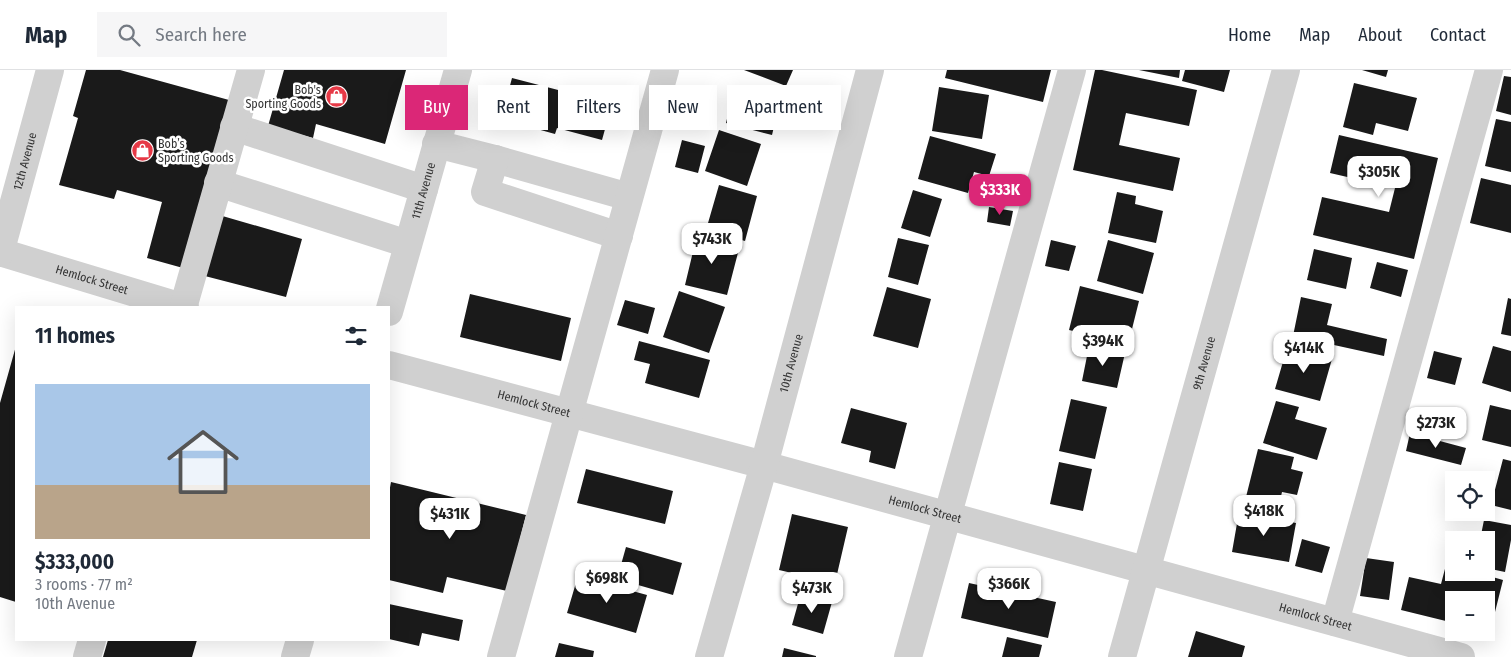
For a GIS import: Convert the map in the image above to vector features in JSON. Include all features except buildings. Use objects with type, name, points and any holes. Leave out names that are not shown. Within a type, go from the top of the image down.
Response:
[{"type":"street","name":"12th Avenue","points":[[0,253],[50,70]]},
{"type":"street","points":[[183,306],[251,70]]},
{"type":"street","name":"11th Avenue","points":[[390,308],[458,70]]},
{"type":"street","points":[[501,657],[665,70]]},
{"type":"street","name":"10th Avenue","points":[[710,657],[764,465],[870,70]]},
{"type":"street","points":[[908,657],[1072,70]]},
{"type":"street","name":"9th Avenue","points":[[1122,657],[1286,70]]},
{"type":"street","points":[[1335,622],[1489,70]]},
{"type":"street","points":[[234,127],[424,189]]},
{"type":"street","points":[[436,144],[494,158],[629,197]]},
{"type":"street","points":[[494,158],[485,192],[619,236]]},
{"type":"street","points":[[218,183],[408,244]]},
{"type":"street","name":"Hemlock Street","points":[[0,253],[180,306]]},
{"type":"street","name":"Hemlock Street","points":[[390,365],[948,515],[1461,657]]},
{"type":"street","points":[[87,657],[92,641]]},
{"type":"street","points":[[295,657],[300,641]]},
{"type":"place","name":"Bob's Sporting Goods","points":[[337,97]]},
{"type":"place","name":"Bob’s Sporting Goods","points":[[142,151]]}]
